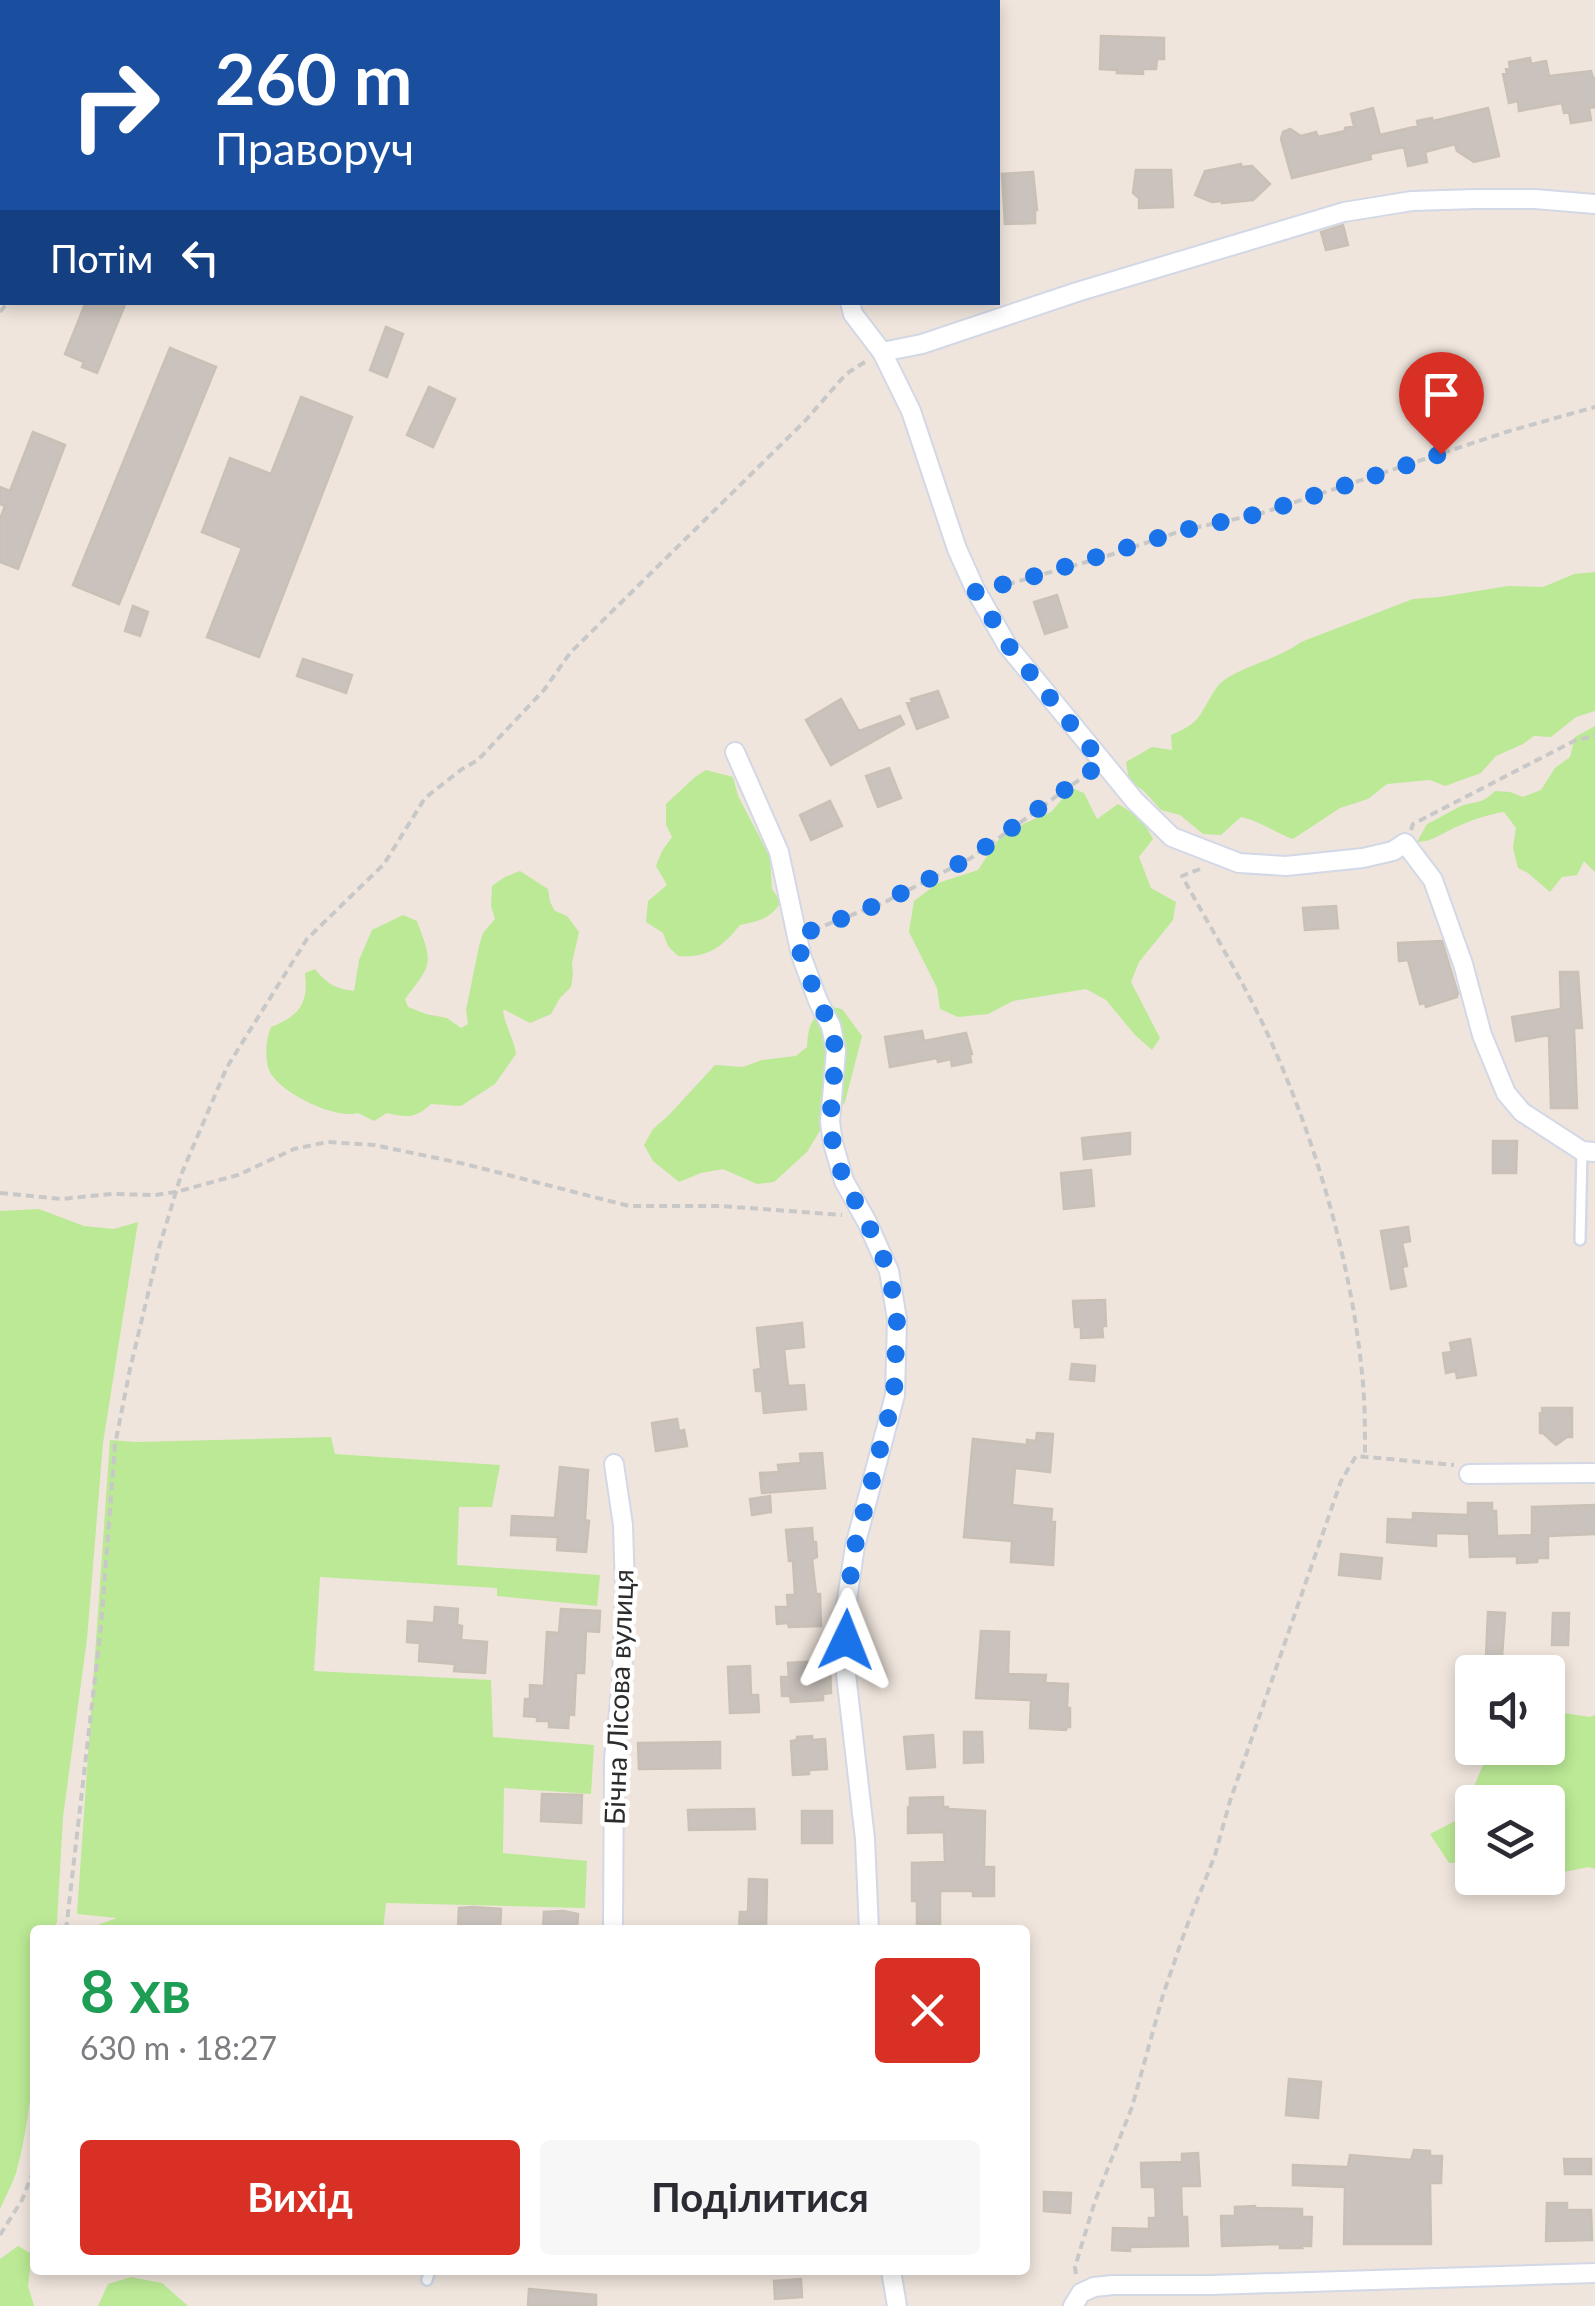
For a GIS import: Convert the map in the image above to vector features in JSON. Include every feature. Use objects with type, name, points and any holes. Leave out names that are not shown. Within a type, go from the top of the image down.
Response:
[{"type":"street","points":[[882,352],[922,344],[1077,292],[1344,212],[1412,202],[1476,199],[1595,204]]},
{"type":"street","points":[[851,305],[853,314],[882,352],[911,411],[974,589],[1008,645],[1135,801],[1172,837],[1239,863],[1286,866],[1362,858],[1393,851],[1406,843],[1433,880],[1482,1035],[1506,1093],[1522,1112],[1588,1151]]},
{"type":"street","points":[[735,752],[779,852],[801,955],[831,1026],[836,1052],[830,1122],[833,1144],[844,1181],[889,1271],[897,1319],[894,1395],[855,1546],[846,1606],[846,1674],[865,1838],[869,1925]]},
{"type":"street","name":"Бічна Лісова вулиця","points":[[613,1925],[614,1760],[626,1589],[623,1526],[614,1464]]},
{"type":"street","points":[[1470,1474],[1595,1473]]},
{"type":"street","points":[[1077,2300],[1094,2287],[1114,2285],[1595,2273]]},
{"type":"street","points":[[892,2275],[896,2306]]},
{"type":"lane","points":[[1580,1240],[1588,1151]]},
{"type":"path","points":[[67,1925],[101,1626],[115,1445],[158,1248],[188,1159],[226,1067],[307,938],[384,864],[426,798],[478,760],[544,690],[570,653],[804,422],[846,374],[882,352]]},
{"type":"path","points":[[974,589],[1012,583],[1184,530],[1258,514],[1595,407]]},
{"type":"path","points":[[1406,843],[1414,824],[1576,740],[1595,736]]},
{"type":"path","points":[[797,936],[884,902],[970,858],[1102,763]]},
{"type":"path","points":[[1228,858],[1182,876],[1268,1035],[1301,1115],[1328,1202],[1354,1310],[1363,1376],[1366,1457]]},
{"type":"path","points":[[0,1193],[61,1199],[176,1192],[238,1175],[294,1149],[327,1142],[374,1145],[465,1164],[629,1206],[722,1206],[862,1214]]},
{"type":"path","points":[[1077,2300],[1075,2267],[1096,2201],[1132,2108],[1163,1995],[1215,1855],[1230,1800],[1340,1481],[1356,1456],[1456,1466],[1470,1474]]},
{"type":"path","points":[[0,2236],[30,2179]]},
{"type":"green space","points":[[1595,572],[1595,711],[1576,717],[1551,737],[1534,736],[1496,756],[1481,773],[1445,786],[1430,780],[1387,784],[1368,799],[1340,808],[1293,839],[1241,817],[1221,835],[1203,834],[1180,815],[1161,810],[1129,781],[1126,762],[1152,747],[1172,750],[1171,735],[1197,719],[1224,680],[1301,642],[1413,599],[1508,586],[1543,587],[1574,574]]},
{"type":"green space","points":[[1595,726],[1595,872],[1584,861],[1577,875],[1562,877],[1550,892],[1518,868],[1513,848],[1516,828],[1504,812],[1417,842],[1427,824],[1495,791],[1523,797],[1541,790],[1555,768],[1570,757],[1575,737]]},
{"type":"green space","points":[[706,770],[733,777],[738,796],[770,857],[772,889],[781,902],[764,918],[740,925],[713,950],[678,956],[663,933],[646,922],[648,901],[667,885],[656,866],[672,837],[666,825],[666,804]]},
{"type":"green space","points":[[1072,788],[1084,793],[1097,819],[1118,804],[1141,818],[1153,839],[1139,857],[1151,888],[1176,902],[1173,920],[1139,962],[1131,982],[1160,1038],[1152,1050],[1106,1000],[1086,989],[1013,1001],[988,1014],[958,1017],[940,1009],[937,988],[909,932],[914,901],[938,883],[978,870],[998,840],[1051,812]]},
{"type":"green space","points":[[520,871],[548,889],[555,911],[567,916],[579,932],[571,987],[551,1014],[530,1023],[503,1009],[516,1054],[495,1084],[461,1106],[431,1104],[416,1114],[387,1113],[374,1121],[358,1113],[336,1112],[307,1102],[273,1076],[266,1057],[269,1032],[300,1008],[305,973],[315,969],[332,985],[354,991],[359,960],[372,930],[403,915],[417,921],[428,955],[421,978],[405,999],[408,1007],[447,1018],[461,1028],[468,1024],[466,1010],[479,946],[483,933],[495,919],[492,886]]},
{"type":"green space","points":[[828,1006],[842,1009],[862,1036],[845,1102],[807,1152],[774,1182],[757,1184],[723,1169],[679,1182],[653,1161],[644,1145],[653,1129],[715,1065],[743,1067],[796,1056],[807,1047],[814,1019]]},
{"type":"green space","points":[[39,1209],[84,1226],[114,1229],[138,1222],[103,1443],[87,1639],[63,1817],[57,1922],[30,1925],[28,2113],[16,2173],[0,2209],[0,1211]]},
{"type":"green space","points":[[331,1437],[335,1454],[500,1465],[492,1507],[459,1507],[457,1565],[600,1575],[597,1606],[497,1596],[497,1588],[320,1577],[314,1671],[491,1680],[493,1737],[594,1745],[591,1794],[504,1788],[503,1853],[587,1861],[585,1908],[386,1903],[384,1925],[98,1925],[117,1918],[77,1914],[110,1440]]},
{"type":"green space","points":[[1565,1713],[1595,1715],[1595,1869],[1565,1872],[1565,1785],[1475,1785],[1483,1765],[1565,1765]]},
{"type":"green space","points":[[1455,1821],[1455,1863],[1449,1863],[1430,1834]]},
{"type":"green space","points":[[18,2246],[30,2253],[28,2286],[34,2306],[0,2306],[0,2259]]},
{"type":"green space","points":[[131,2277],[162,2283],[188,2306],[98,2306],[108,2284]]},
{"type":"building","points":[[1101,36],[1164,38],[1164,59],[1157,59],[1156,69],[1143,69],[1143,74],[1100,69]]},
{"type":"building","points":[[1530,58],[1531,64],[1546,61],[1549,76],[1591,71],[1595,78],[1595,107],[1589,108],[1591,120],[1571,123],[1562,103],[1519,111],[1518,101],[1509,103],[1503,74],[1510,68],[1509,62]]},
{"type":"building","points":[[1373,108],[1380,135],[1418,126],[1417,121],[1488,108],[1499,156],[1474,162],[1457,151],[1455,144],[1425,152],[1427,162],[1408,166],[1404,147],[1292,178],[1281,139],[1283,132],[1290,129],[1301,136],[1316,132],[1318,137],[1345,131],[1354,126],[1351,114]]},
{"type":"building","points":[[1241,164],[1252,166],[1270,184],[1253,200],[1222,203],[1195,195],[1205,171]]},
{"type":"building","points":[[1136,170],[1171,170],[1173,207],[1139,208],[1139,198],[1133,193]]},
{"type":"building","points":[[1033,172],[1035,223],[1005,224],[1002,174]]},
{"type":"building","points":[[1343,225],[1348,245],[1326,250],[1321,232]]},
{"type":"building","points":[[85,305],[125,305],[97,373],[65,354]]},
{"type":"building","points":[[386,327],[403,334],[387,377],[370,370]]},
{"type":"building","points":[[170,348],[216,367],[119,604],[73,585]]},
{"type":"building","points":[[429,387],[455,399],[433,447],[407,435]]},
{"type":"building","points":[[301,397],[352,417],[259,657],[207,637],[242,548],[202,532],[230,458],[271,474]]},
{"type":"building","points":[[33,432],[65,445],[18,569],[0,562],[0,519],[5,506],[0,504],[0,487],[10,491]]},
{"type":"building","points":[[1057,595],[1067,627],[1045,634],[1034,602]]},
{"type":"building","points":[[133,606],[148,612],[140,636],[125,631]]},
{"type":"building","points":[[303,659],[352,675],[346,693],[297,676]]},
{"type":"building","points":[[938,691],[948,717],[917,729],[907,703]]},
{"type":"building","points":[[841,699],[859,731],[900,716],[904,724],[831,765],[806,720]]},
{"type":"building","points":[[889,768],[901,798],[878,807],[866,776]]},
{"type":"building","points":[[830,801],[842,826],[811,840],[800,815]]},
{"type":"building","points":[[1336,906],[1338,928],[1305,930],[1303,908]]},
{"type":"building","points":[[1442,941],[1458,994],[1426,1007],[1425,1003],[1420,1004],[1408,960],[1399,961],[1398,943]]},
{"type":"building","points":[[1560,972],[1578,972],[1582,1028],[1574,1028],[1577,1108],[1551,1108],[1549,1035],[1516,1041],[1512,1017],[1561,1009]]},
{"type":"building","points":[[922,1031],[924,1041],[966,1033],[971,1062],[952,1066],[951,1059],[938,1062],[937,1058],[890,1067],[885,1037]]},
{"type":"building","points":[[1130,1133],[1130,1154],[1084,1159],[1082,1138]]},
{"type":"building","points":[[1493,1141],[1517,1141],[1516,1173],[1493,1173]]},
{"type":"building","points":[[1091,1170],[1094,1206],[1064,1209],[1061,1173]]},
{"type":"building","points":[[1408,1227],[1410,1241],[1402,1243],[1406,1286],[1391,1289],[1381,1231]]},
{"type":"building","points":[[1105,1300],[1103,1337],[1081,1338],[1081,1327],[1075,1327],[1073,1301]]},
{"type":"building","points":[[802,1323],[804,1347],[784,1349],[788,1386],[804,1385],[806,1409],[764,1413],[762,1391],[756,1391],[754,1370],[761,1369],[757,1328]]},
{"type":"building","points":[[1470,1339],[1476,1375],[1457,1378],[1456,1371],[1446,1373],[1443,1353],[1452,1352],[1450,1343]]},
{"type":"building","points":[[1072,1364],[1095,1366],[1094,1381],[1070,1379]]},
{"type":"building","points":[[1542,1408],[1572,1408],[1572,1437],[1556,1445],[1540,1433]]},
{"type":"building","points":[[677,1419],[687,1446],[656,1451],[652,1423]]},
{"type":"building","points":[[1037,1433],[1053,1434],[1050,1472],[1015,1468],[1012,1505],[1052,1509],[1053,1565],[1011,1562],[1012,1541],[964,1537],[973,1439],[1027,1445],[1027,1440],[1036,1441]]},
{"type":"building","points":[[822,1453],[825,1488],[762,1493],[760,1473],[779,1472],[778,1465],[801,1463],[800,1454]]},
{"type":"building","points":[[560,1467],[588,1470],[586,1552],[557,1550],[558,1537],[511,1535],[512,1516],[555,1518]]},
{"type":"building","points":[[770,1496],[771,1512],[752,1515],[750,1499]]},
{"type":"building","points":[[1468,1503],[1492,1503],[1497,1536],[1532,1535],[1532,1507],[1595,1505],[1595,1534],[1548,1536],[1548,1558],[1517,1563],[1517,1556],[1470,1557],[1469,1534],[1436,1533],[1436,1546],[1387,1542],[1388,1519],[1413,1520],[1413,1513],[1468,1515]]},
{"type":"building","points":[[812,1528],[821,1626],[777,1624],[776,1607],[788,1607],[787,1595],[795,1595],[786,1530]]},
{"type":"building","points":[[1341,1554],[1382,1558],[1380,1579],[1339,1575]]},
{"type":"building","points":[[435,1607],[458,1609],[461,1640],[487,1642],[485,1673],[454,1671],[455,1664],[419,1661],[420,1643],[407,1642],[408,1621],[434,1623]]},
{"type":"building","points":[[561,1609],[600,1611],[599,1632],[586,1631],[584,1673],[576,1673],[574,1715],[569,1714],[568,1728],[549,1727],[549,1721],[524,1716],[530,1685],[544,1686],[547,1632],[559,1633]]},
{"type":"building","points":[[1488,1612],[1505,1613],[1502,1655],[1486,1655]]},
{"type":"building","points":[[1553,1613],[1569,1613],[1568,1645],[1552,1645]]},
{"type":"building","points":[[981,1631],[1009,1632],[1008,1674],[1046,1675],[1045,1683],[1068,1684],[1070,1727],[1030,1728],[1031,1700],[976,1698]]},
{"type":"building","points":[[821,1661],[821,1667],[830,1667],[831,1693],[823,1694],[823,1700],[791,1702],[790,1696],[782,1696],[781,1677],[789,1677],[788,1663]]},
{"type":"building","points":[[750,1666],[751,1695],[758,1695],[759,1712],[730,1713],[728,1667]]},
{"type":"building","points":[[964,1732],[982,1732],[983,1762],[964,1763]]},
{"type":"building","points":[[933,1735],[935,1767],[907,1769],[904,1737]]},
{"type":"building","points":[[812,1736],[812,1740],[825,1739],[827,1769],[793,1775],[791,1741]]},
{"type":"building","points":[[720,1742],[720,1768],[639,1769],[638,1743]]},
{"type":"building","points":[[542,1794],[582,1795],[581,1823],[541,1821]]},
{"type":"building","points":[[943,1797],[943,1807],[948,1809],[985,1811],[984,1867],[994,1867],[994,1896],[973,1896],[973,1891],[940,1891],[940,1925],[917,1925],[917,1901],[912,1901],[912,1863],[945,1862],[944,1832],[908,1833],[910,1798]]},
{"type":"building","points":[[754,1809],[755,1829],[689,1830],[688,1810]]},
{"type":"building","points":[[802,1811],[832,1811],[832,1843],[802,1843]]},
{"type":"building","points":[[749,1879],[767,1880],[766,1925],[739,1925],[740,1912],[748,1912]]},
{"type":"building","points":[[459,1908],[501,1909],[500,1925],[458,1925]]},
{"type":"building","points":[[544,1912],[578,1914],[577,1925],[543,1925]]},
{"type":"building","points":[[1289,2079],[1321,2082],[1318,2118],[1286,2115]]},
{"type":"building","points":[[1414,2150],[1442,2156],[1441,2183],[1430,2183],[1431,2244],[1344,2244],[1345,2187],[1293,2185],[1293,2165],[1348,2167],[1350,2155],[1411,2160]]},
{"type":"building","points":[[1198,2153],[1200,2186],[1181,2186],[1188,2246],[1112,2250],[1113,2228],[1149,2229],[1149,2218],[1156,2218],[1155,2187],[1142,2187],[1141,2163],[1182,2162],[1182,2154]]},
{"type":"building","points":[[1564,2159],[1591,2159],[1591,2174],[1565,2174]]},
{"type":"building","points":[[1044,2192],[1071,2193],[1070,2213],[1044,2211]]},
{"type":"building","points":[[1547,2203],[1567,2203],[1567,2210],[1591,2210],[1592,2240],[1546,2241]]},
{"type":"building","points":[[1235,2207],[1302,2209],[1302,2217],[1312,2217],[1311,2246],[1222,2246],[1221,2216],[1235,2216]]},
{"type":"building","points":[[801,2279],[802,2297],[775,2299],[774,2281]]},
{"type":"building","points":[[529,2289],[596,2295],[596,2306],[528,2306]]},
{"type":"route","points":[[846,1640],[846,1606],[855,1546],[894,1395],[897,1319],[889,1271],[844,1181],[833,1144],[830,1122],[836,1052],[831,1026],[818,1001],[797,936],[884,902],[970,858],[1102,763],[1008,645],[974,589],[1012,583],[1184,530],[1258,514],[1441,454]]}]
